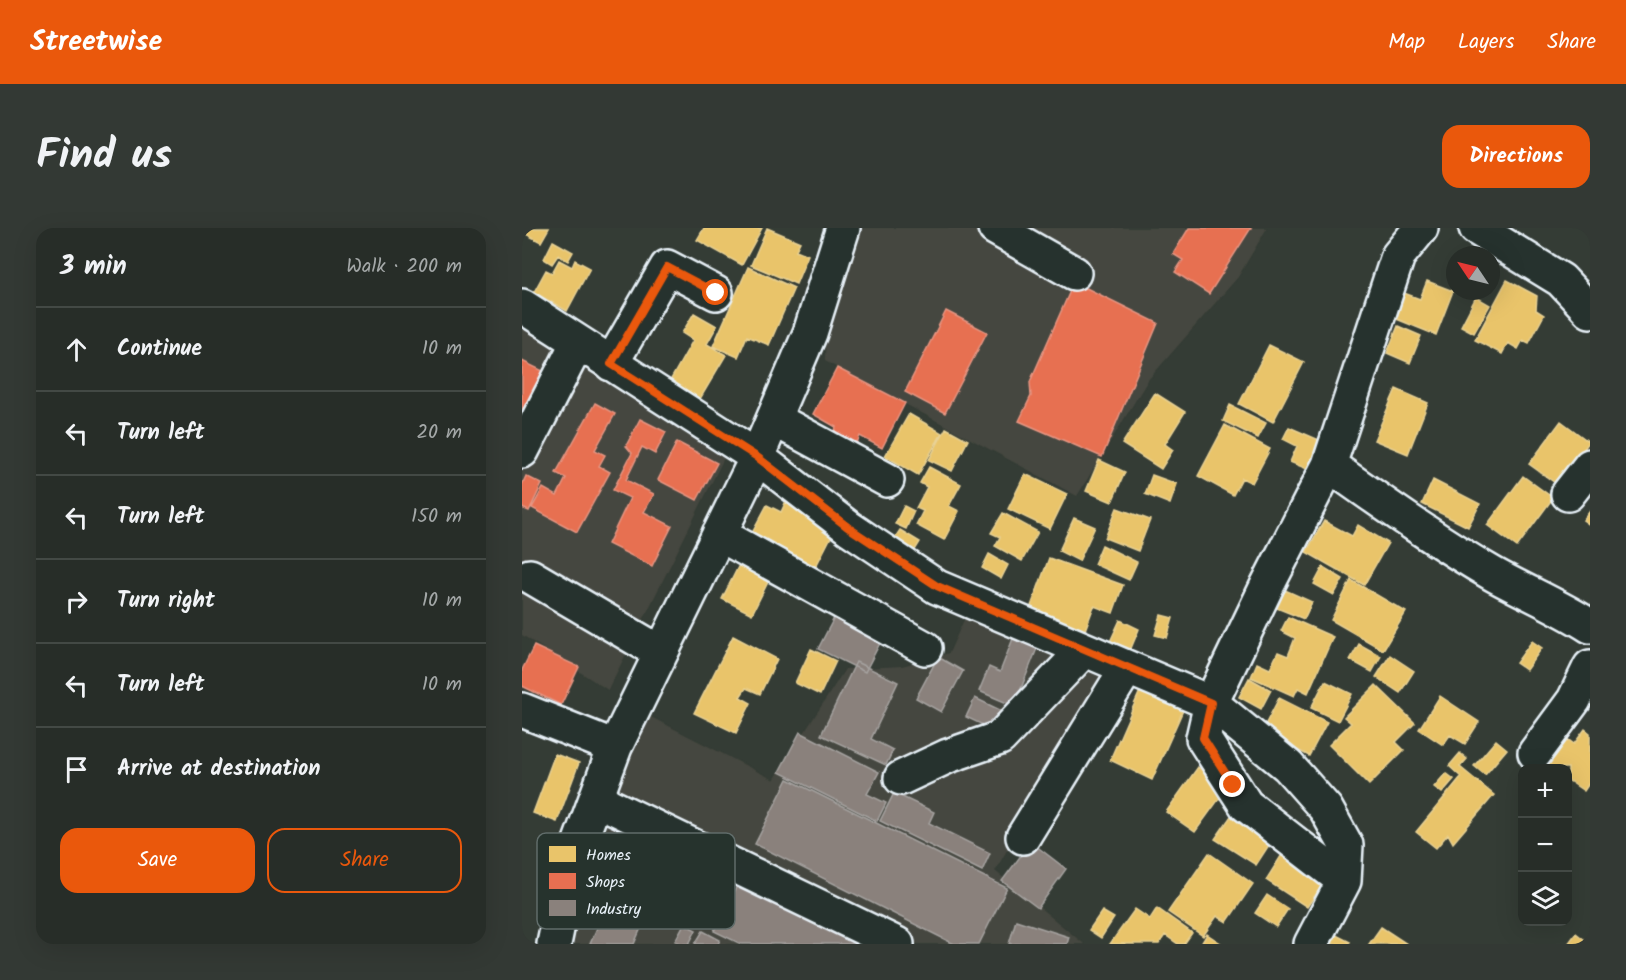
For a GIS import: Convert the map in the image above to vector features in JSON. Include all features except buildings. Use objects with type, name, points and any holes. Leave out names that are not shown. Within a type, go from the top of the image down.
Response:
[{"type":"street","points":[[583,833],[615,747],[774,419],[810,333],[843,228]]},
{"type":"street","points":[[995,228],[1074,273]]},
{"type":"street","points":[[1344,881],[1246,805],[1203,738],[1211,703],[1329,465],[1398,256],[1421,228]]},
{"type":"street","points":[[1476,228],[1561,280],[1590,311]]},
{"type":"street","points":[[611,364],[667,267],[716,293]]},
{"type":"street","points":[[522,306],[757,457],[849,528],[937,586],[1211,703],[1288,766],[1326,810],[1346,845],[1344,881],[1311,944]]},
{"type":"street","points":[[522,451],[578,342]]},
{"type":"street","points":[[774,419],[887,480]]},
{"type":"street","points":[[1329,465],[1416,526],[1484,568],[1590,626]]},
{"type":"street","points":[[1568,494],[1590,466]]},
{"type":"street","points":[[719,534],[926,648]]},
{"type":"street","points":[[530,576],[661,653]]},
{"type":"street","points":[[901,778],[948,756],[1000,738],[1084,650]]},
{"type":"street","points":[[1023,837],[1127,668]]},
{"type":"street","points":[[1535,753],[1574,700],[1590,668]]},
{"type":"street","points":[[522,710],[615,747]]},
{"type":"street","points":[[596,799],[667,833]]},
{"type":"street","points":[[735,866],[897,944]]},
{"type":"street","points":[[554,944],[557,929]]},
{"type":"shaded area","points":[[827,228],[1267,228],[1238,277],[1148,380],[1077,496],[825,361]]},
{"type":"shaded area","points":[[522,316],[727,452],[608,690],[522,635]]},
{"type":"shaded area","points":[[968,611],[1110,672],[995,871],[1084,944],[567,944],[571,929],[735,929],[735,833],[602,833],[647,715],[774,780],[845,669],[902,666],[949,653]]},
{"type":"route","points":[[716,293],[667,267],[611,364],[757,457],[849,528],[937,586],[1211,703],[1203,738],[1233,785]]}]
